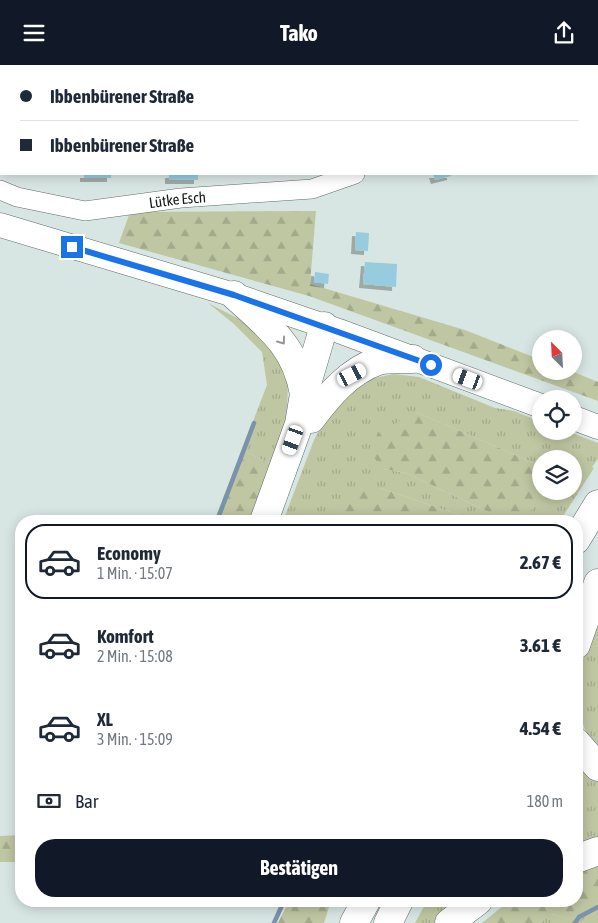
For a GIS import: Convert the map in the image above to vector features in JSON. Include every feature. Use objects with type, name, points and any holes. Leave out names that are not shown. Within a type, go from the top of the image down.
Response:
[{"type":"highway","points":[[234,295],[281,339],[300,372],[308,406]]},
{"type":"highway","points":[[276,515],[331,328]]},
{"type":"highway","points":[[266,515],[299,424],[308,406],[330,393],[352,375],[379,361],[413,359]]},
{"type":"highway","points":[[583,529],[598,504]]},
{"type":"highway","points":[[583,589],[598,566]]},
{"type":"highway","points":[[583,625],[598,583]]},
{"type":"highway","points":[[583,750],[598,767]]},
{"type":"highway","points":[[583,856],[598,851]]},
{"type":"highway","points":[[344,923],[348,907]]},
{"type":"highway","points":[[354,923],[363,907]]},
{"type":"highway","points":[[388,923],[396,907]]},
{"type":"highway","points":[[449,923],[470,907]]},
{"type":"main road","points":[[0,225],[234,295],[331,328],[532,403]]},
{"type":"main road","points":[[582,421],[598,427]]},
{"type":"lane","name":"Lütke Esch","points":[[0,190],[16,197],[85,211],[181,197],[312,189],[352,175]]},
{"type":"green space","points":[[316,211],[310,284],[465,330],[532,356],[532,377],[309,296],[119,243],[130,212]]},
{"type":"green space","points":[[208,303],[239,319],[270,340],[288,378],[287,418],[271,464],[242,450],[267,385],[262,352],[234,324]]},
{"type":"green space","points":[[394,374],[419,377],[495,408],[514,411],[532,418],[532,440],[582,440],[582,437],[598,443],[598,459],[582,487],[582,450],[532,450],[532,462],[416,412],[384,469],[406,473],[495,515],[459,515],[380,488],[348,488],[335,515],[285,515],[314,440],[330,410],[365,380]]},
{"type":"green space","points":[[582,375],[598,382],[598,401],[582,395],[582,390],[568,390],[540,380],[582,380]]},
{"type":"green space","points":[[416,412],[532,462],[532,500],[543,500],[526,515],[495,515],[406,473],[384,469],[368,451],[378,433]]},
{"type":"green space","points":[[242,450],[271,464],[252,515],[216,515]]},
{"type":"green space","points":[[347,488],[380,488],[459,515],[335,515]]},
{"type":"green space","points":[[541,500],[573,500],[564,515],[525,515]]},
{"type":"green space","points":[[598,626],[598,752],[588,737],[583,724],[583,662]]},
{"type":"green space","points":[[583,757],[598,773],[598,845],[583,850]]},
{"type":"green space","points":[[15,835],[15,862],[0,862],[0,836]]},
{"type":"green space","points":[[598,866],[598,903],[580,923],[552,914],[539,923],[482,923],[502,907],[583,907],[583,871]]},
{"type":"green space","points":[[598,903],[598,923],[539,923],[551,914],[580,922]]},
{"type":"green space","points":[[286,907],[329,907],[324,923],[278,923]]},
{"type":"green space","points":[[424,907],[463,907],[443,923],[415,923]]},
{"type":"building","points":[[84,175],[111,175],[111,178],[84,178]]},
{"type":"building","points":[[169,175],[198,175],[198,180],[169,180]]},
{"type":"building","points":[[433,175],[451,175],[451,176],[435,180]]},
{"type":"building","points":[[356,232],[369,233],[368,251],[355,250]]},
{"type":"building","points":[[365,262],[397,264],[396,287],[363,284]]},
{"type":"building","points":[[315,272],[329,274],[328,284],[314,282]]},
{"type":"waterway","points":[[219,515],[254,423]]},
{"type":"waterway","points":[[274,923],[281,907]]},
{"type":"waterway","points":[[575,923],[579,917],[598,907]]},
{"type":"route","points":[[72,247],[234,295],[431,365]]}]
